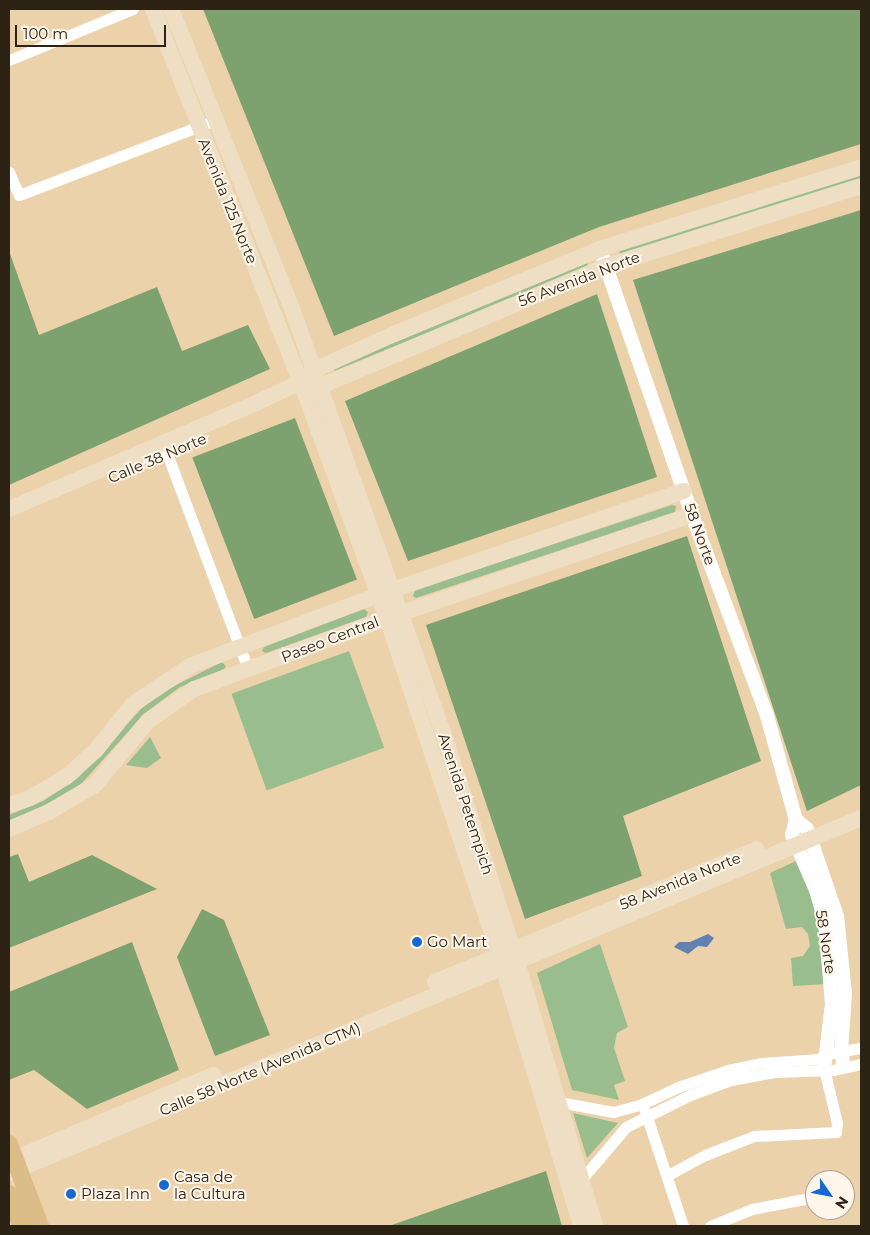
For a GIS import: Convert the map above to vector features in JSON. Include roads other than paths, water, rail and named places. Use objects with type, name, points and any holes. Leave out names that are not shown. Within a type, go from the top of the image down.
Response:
[{"type":"main road","name":"Avenida 125 Norte","points":[[153,9],[198,128],[309,383]]},
{"type":"main road","name":"Avenida 125 Norte","points":[[171,9],[290,303],[309,383]]},
{"type":"main road","name":"56 Avenida Norte","points":[[309,383],[343,356],[600,249],[861,167]]},
{"type":"main road","name":"56 Avenida Norte","points":[[309,383],[607,266],[861,186]]},
{"type":"main road","name":"56 Avenida Norte","points":[[290,303],[299,311],[320,358],[343,356]]},
{"type":"main road","name":"Calle 38 Norte","points":[[9,521],[309,383]]},
{"type":"main road","name":"Avenida Petempich","points":[[309,383],[394,615],[508,958],[559,1102],[595,1226]]},
{"type":"main road","name":"Calle 38 Norte","points":[[9,509],[165,448]]},
{"type":"main road","name":"Paseo Central","points":[[9,805],[30,798],[66,778],[96,750],[133,704],[158,685],[190,666],[385,593],[684,491]]},
{"type":"main road","name":"Paseo Central","points":[[9,829],[49,812],[95,785],[148,721],[166,706],[194,689],[247,667],[292,655],[394,615],[692,515]]},
{"type":"main road","name":"58 Avenida Norte","points":[[508,958],[800,834],[861,806]]},
{"type":"main road","name":"58 Avenida Norte","points":[[800,834],[861,818]]},
{"type":"main road","name":"Avenida Petempich","points":[[508,958],[581,1226]]},
{"type":"main road","name":"Calle 58 Norte (Avenida CTM)","points":[[11,1161],[508,958]]},
{"type":"main road","points":[[11,1161],[40,1226]]},
{"type":"main road","points":[[9,1194],[22,1226]]},
{"type":"street","points":[[9,60],[133,9]]},
{"type":"street","points":[[9,172],[19,195],[215,120]]},
{"type":"street","name":"58 Norte","points":[[600,249],[692,515],[767,716],[800,834],[831,919],[845,993],[841,1052],[844,1066]]},
{"type":"street","points":[[165,448],[241,646],[247,667]]},
{"type":"street","name":"58 Norte","points":[[824,1069],[832,1004],[831,919]]},
{"type":"street","points":[[581,1180],[626,1127],[644,1109],[678,1087],[728,1070],[760,1063],[818,1058],[826,1054],[861,1048]]},
{"type":"street","points":[[559,1102],[613,1112],[644,1109],[731,1080],[775,1072],[824,1069],[861,1064]]},
{"type":"street","points":[[668,1175],[734,1142],[754,1136],[796,1132],[826,1134],[836,1132],[837,1123],[824,1069]]},
{"type":"street","points":[[644,1109],[668,1175],[683,1226]]},
{"type":"street","points":[[710,1226],[752,1209],[805,1199]]},
{"type":"water","points":[[708,934],[714,938],[707,947],[698,946],[688,954],[674,947],[679,942],[690,942]]},
{"type":"place","name":"Go Mart","points":[[417,942]]},
{"type":"place","name":"Casa de la Cultura","points":[[164,1185]]},
{"type":"place","name":"Plaza Inn","points":[[71,1194]]}]
